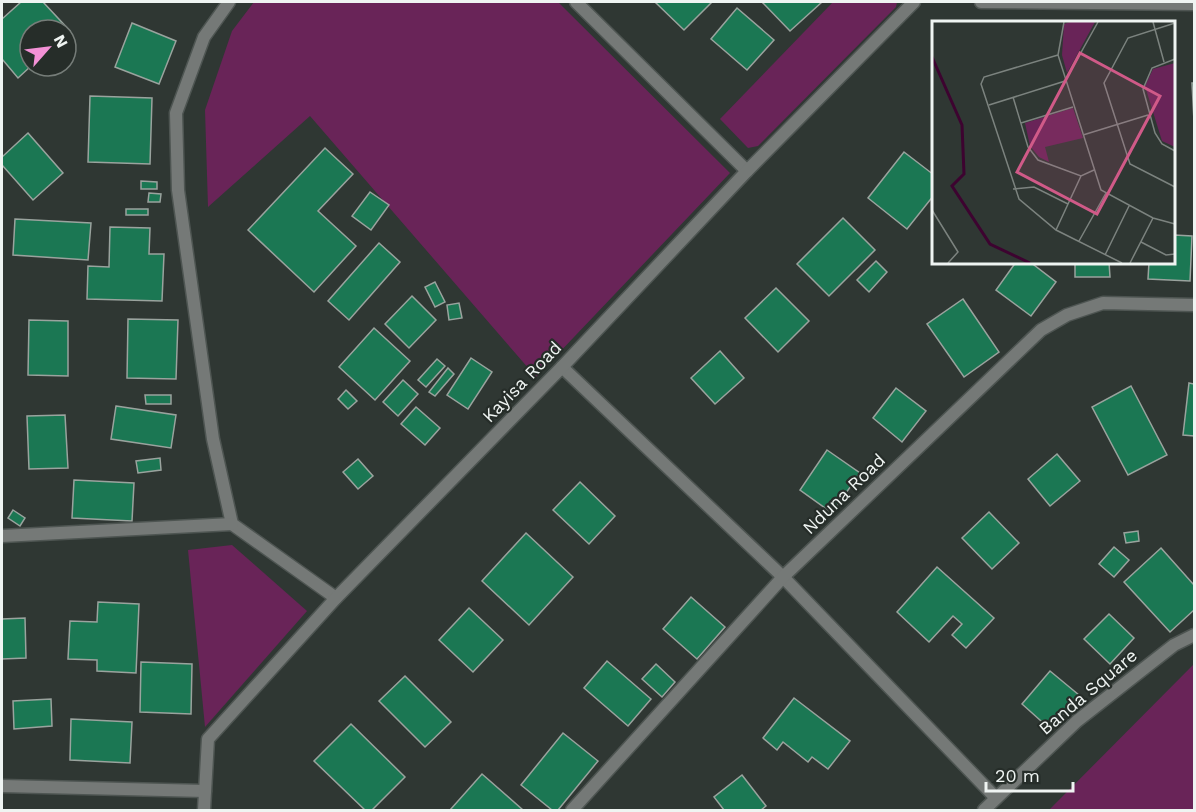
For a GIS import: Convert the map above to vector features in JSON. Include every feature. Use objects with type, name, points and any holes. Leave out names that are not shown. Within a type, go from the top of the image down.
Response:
[{"type":"street","points":[[229,2],[204,37],[176,113],[178,189],[213,439],[232,524]]},
{"type":"street","points":[[576,2],[747,171]]},
{"type":"street","name":"Kayisa Road","points":[[204,810],[208,739],[336,598],[562,367],[747,171],[914,2]]},
{"type":"street","points":[[981,2],[1194,4]]},
{"type":"street","name":"Nduna Road","points":[[572,810],[783,577],[1041,330],[1067,315],[1103,303],[1194,305]]},
{"type":"street","points":[[562,367],[783,577],[996,798]]},
{"type":"street","points":[[2,536],[232,524],[336,598]]},
{"type":"street","name":"Banda Square","points":[[984,810],[1077,721],[1174,645],[1194,635]]},
{"type":"street","points":[[2,786],[205,791]]},
{"type":"shaded area","points":[[254,2],[558,2],[730,173],[536,377],[310,116],[208,207],[205,110],[232,31]]},
{"type":"shaded area","points":[[833,2],[897,2],[896,7],[758,146],[748,148],[720,119]]},
{"type":"shaded area","points":[[232,545],[307,611],[205,727],[188,550]]},
{"type":"shaded area","points":[[1194,664],[1194,810],[1049,810]]},
{"type":"building","points":[[21,2],[43,2],[58,18],[18,18],[18,78],[2,59],[2,19]]},
{"type":"building","points":[[655,2],[712,2],[684,30]]},
{"type":"building","points":[[762,2],[822,2],[790,31]]},
{"type":"building","points":[[737,8],[774,40],[747,70],[711,39]]},
{"type":"building","points":[[132,23],[176,41],[159,84],[115,67]]},
{"type":"building","points":[[1192,83],[1194,83],[1194,121]]},
{"type":"building","points":[[90,96],[152,98],[150,164],[88,162]]},
{"type":"building","points":[[28,133],[63,173],[33,200],[2,165],[2,157]]},
{"type":"building","points":[[325,148],[353,174],[318,211],[356,246],[314,292],[248,230]]},
{"type":"building","points":[[904,152],[932,173],[932,198],[907,229],[868,198]]},
{"type":"building","points":[[141,181],[157,182],[157,189],[141,189]]},
{"type":"building","points":[[370,192],[389,205],[371,230],[352,216]]},
{"type":"building","points":[[149,193],[161,194],[160,202],[148,202]]},
{"type":"building","points":[[126,209],[148,209],[148,215],[126,215]]},
{"type":"building","points":[[843,218],[875,250],[829,296],[797,264]]},
{"type":"building","points":[[15,219],[91,223],[88,260],[13,255]]},
{"type":"building","points":[[110,227],[150,228],[149,254],[164,254],[162,301],[87,299],[88,266],[109,267]]},
{"type":"building","points":[[1175,235],[1192,236],[1190,281],[1148,279],[1149,264],[1175,264]]},
{"type":"building","points":[[379,243],[400,262],[349,320],[328,301]]},
{"type":"building","points":[[876,261],[887,272],[869,292],[857,280]]},
{"type":"building","points":[[1015,264],[1033,264],[1056,282],[1031,316],[996,290]]},
{"type":"building","points":[[1075,264],[1109,264],[1110,277],[1075,277]]},
{"type":"building","points":[[435,282],[445,302],[435,307],[425,287]]},
{"type":"building","points":[[776,288],[809,321],[778,352],[745,318]]},
{"type":"building","points":[[412,296],[436,320],[409,348],[385,324]]},
{"type":"building","points":[[963,299],[999,352],[964,377],[927,324]]},
{"type":"building","points":[[459,303],[462,318],[449,320],[447,305]]},
{"type":"building","points":[[128,319],[178,320],[176,379],[127,378]]},
{"type":"building","points":[[29,320],[68,321],[68,376],[28,375]]},
{"type":"building","points":[[374,328],[410,361],[375,400],[339,367]]},
{"type":"building","points":[[720,351],[744,378],[715,404],[691,378]]},
{"type":"building","points":[[471,358],[492,372],[468,409],[447,395]]},
{"type":"building","points":[[437,359],[445,366],[426,387],[418,380]]},
{"type":"building","points":[[448,368],[454,374],[435,396],[429,392]]},
{"type":"building","points":[[403,380],[418,394],[398,416],[383,402]]},
{"type":"building","points":[[1189,383],[1194,384],[1194,436],[1183,435]]},
{"type":"building","points":[[1131,386],[1167,455],[1128,475],[1092,407]]},
{"type":"building","points":[[896,388],[926,411],[902,442],[873,418]]},
{"type":"building","points":[[346,390],[357,401],[348,409],[338,399]]},
{"type":"building","points":[[145,395],[171,395],[171,404],[146,404]]},
{"type":"building","points":[[116,406],[176,415],[171,448],[111,439]]},
{"type":"building","points":[[416,407],[440,428],[425,445],[401,424]]},
{"type":"building","points":[[65,415],[68,468],[29,469],[27,416]]},
{"type":"building","points":[[827,450],[860,473],[832,513],[800,490]]},
{"type":"building","points":[[1057,454],[1080,481],[1050,506],[1028,479]]},
{"type":"building","points":[[160,458],[161,470],[138,473],[136,461]]},
{"type":"building","points":[[358,459],[373,476],[358,489],[343,472]]},
{"type":"building","points":[[74,480],[134,483],[132,521],[72,518]]},
{"type":"building","points":[[580,482],[615,516],[589,544],[553,510]]},
{"type":"building","points":[[13,510],[25,518],[20,526],[8,518]]},
{"type":"building","points":[[989,512],[1019,543],[992,569],[962,538]]},
{"type":"building","points":[[1138,531],[1139,541],[1126,543],[1124,533]]},
{"type":"building","points":[[526,533],[573,577],[529,625],[482,581]]},
{"type":"building","points":[[1114,547],[1129,560],[1114,577],[1099,564]]},
{"type":"building","points":[[1161,548],[1194,585],[1194,610],[1170,632],[1124,582]]},
{"type":"building","points":[[937,567],[994,618],[966,648],[952,635],[962,624],[953,616],[929,642],[897,612]]},
{"type":"building","points":[[691,597],[725,627],[697,659],[663,629]]},
{"type":"building","points":[[98,602],[139,604],[136,673],[97,671],[97,660],[68,659],[70,621],[97,622]]},
{"type":"building","points":[[469,608],[503,640],[473,672],[439,640]]},
{"type":"building","points":[[1109,614],[1134,638],[1110,664],[1084,639]]},
{"type":"building","points":[[25,618],[26,658],[2,659],[2,619]]},
{"type":"building","points":[[607,661],[651,699],[628,726],[584,688]]},
{"type":"building","points":[[141,662],[192,664],[191,714],[140,712]]},
{"type":"building","points":[[656,664],[675,682],[662,697],[642,679]]},
{"type":"building","points":[[1050,671],[1079,695],[1050,729],[1022,704]]},
{"type":"building","points":[[405,676],[451,722],[425,747],[379,701]]},
{"type":"building","points":[[794,698],[850,741],[828,769],[812,757],[808,762],[783,742],[777,750],[763,738]]},
{"type":"building","points":[[51,699],[52,726],[14,729],[13,701]]},
{"type":"building","points":[[71,719],[132,722],[130,763],[70,760]]},
{"type":"building","points":[[351,724],[405,777],[372,810],[365,810],[314,761]]},
{"type":"building","points":[[563,733],[598,761],[558,810],[552,810],[521,785]]},
{"type":"building","points":[[482,774],[523,810],[450,810]]},
{"type":"building","points":[[742,775],[766,806],[761,810],[724,810],[714,797]]}]
